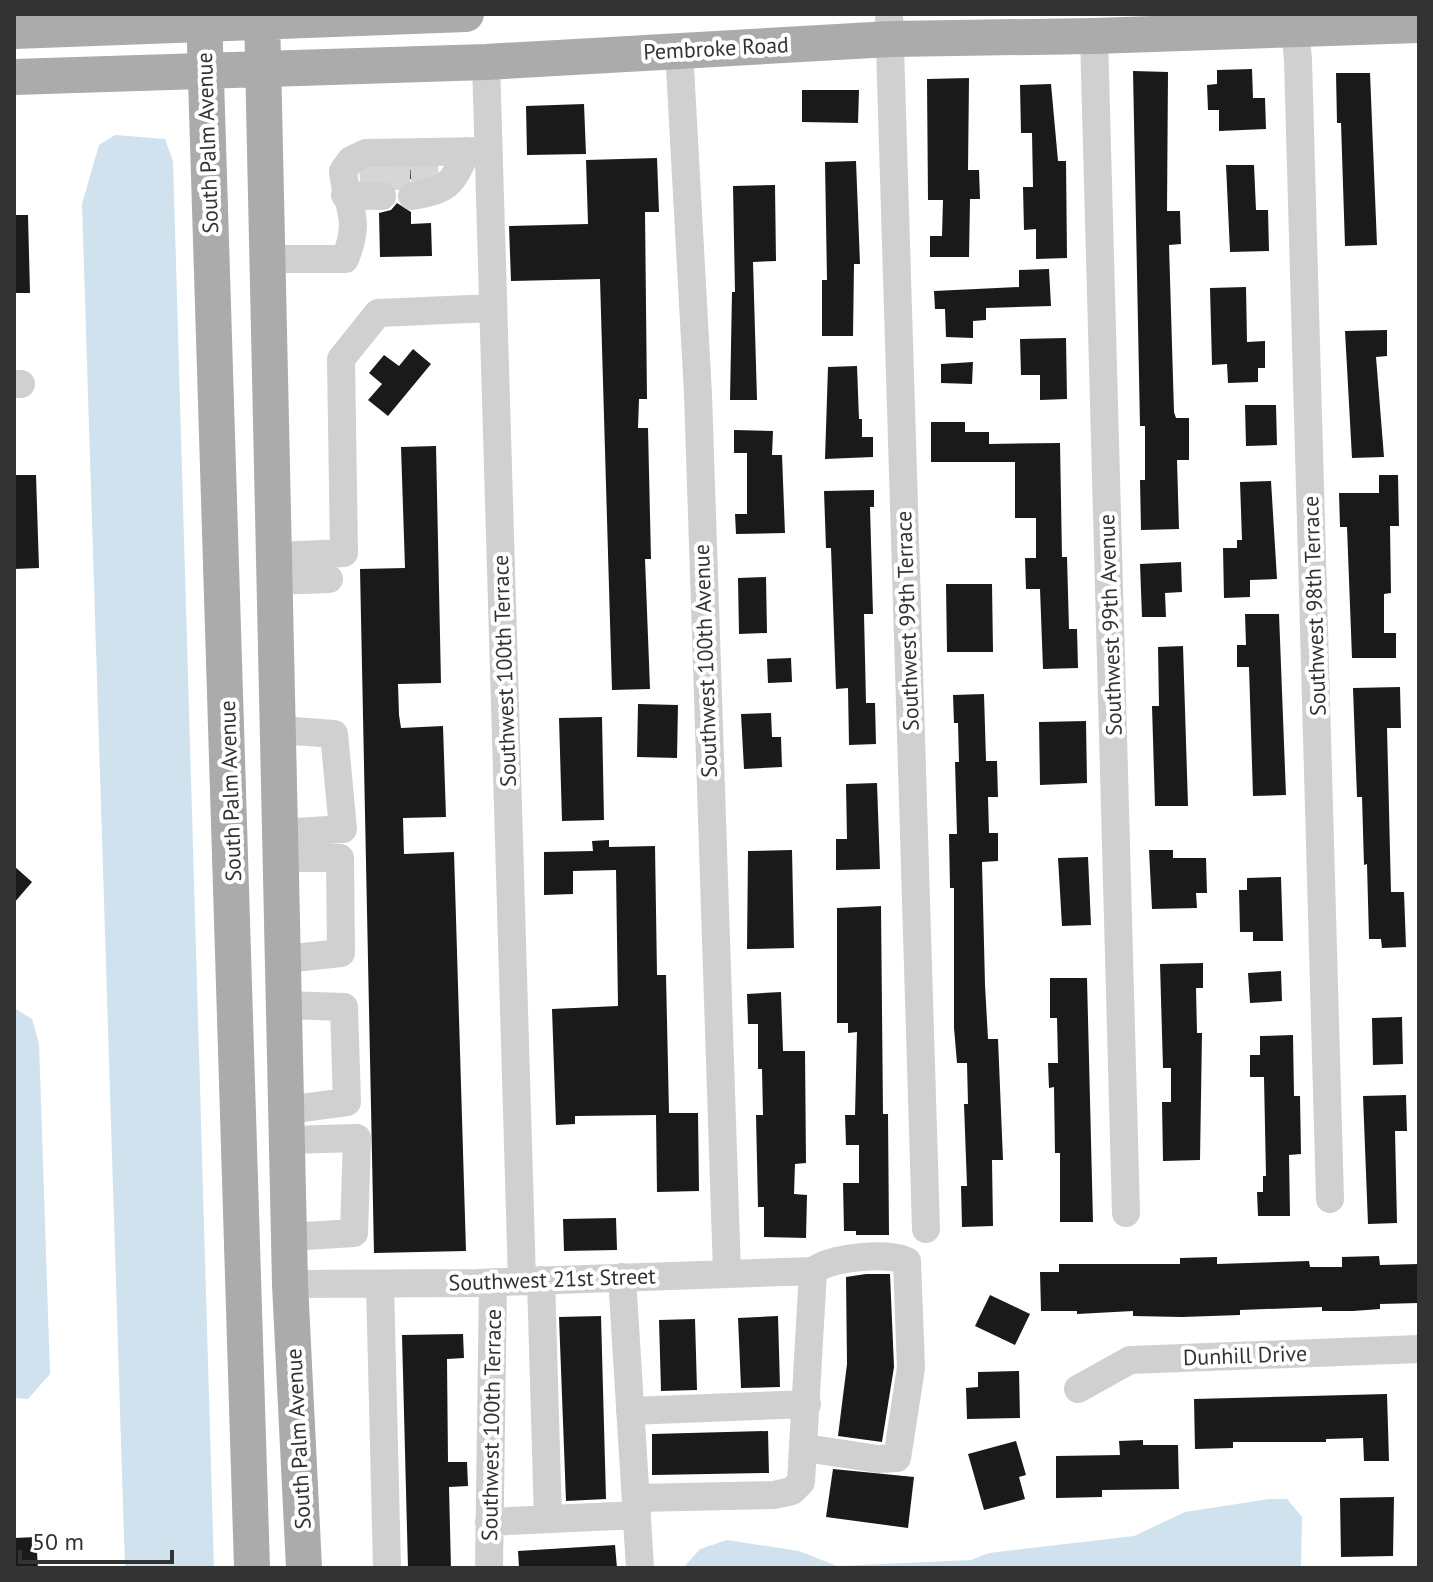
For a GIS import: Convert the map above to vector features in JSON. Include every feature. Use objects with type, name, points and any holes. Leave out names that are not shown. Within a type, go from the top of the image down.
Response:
[{"type":"main road","points":[[14,31],[204,19],[466,14]]},
{"type":"main road","name":"South Palm Avenue","points":[[262,18],[290,1284],[304,1568]]},
{"type":"main road","name":"South Palm Avenue","points":[[204,19],[203,73],[227,704],[252,1568]]},
{"type":"main road","name":"Pembroke Road","points":[[14,77],[486,62],[679,49],[889,26],[1094,36],[1294,21],[1419,25]]},
{"type":"street","name":"Southwest 98th Terrace","points":[[1294,21],[1330,1199]]},
{"type":"street","name":"Southwest 99th Terrace","points":[[889,26],[926,1229]]},
{"type":"street","name":"Southwest 99th Avenue","points":[[1094,36],[1126,1213]]},
{"type":"street","name":"Southwest 100th Avenue","points":[[679,49],[697,379],[727,1273]]},
{"type":"street","name":"Southwest 100th Terrace","points":[[486,62],[477,151],[493,308],[532,1280],[548,1519]]},
{"type":"street","points":[[345,195],[398,174],[477,151]]},
{"type":"street","points":[[269,259],[345,259],[353,239],[353,206],[345,195],[343,171],[351,160],[442,190],[477,151]]},
{"type":"street","points":[[276,568],[328,567],[344,553],[341,359],[378,313],[493,308]]},
{"type":"street","points":[[280,730],[334,734],[343,829],[282,845]]},
{"type":"street","points":[[282,845],[340,858],[341,953],[284,959]]},
{"type":"street","points":[[285,1005],[344,1007],[347,1102],[288,1125]]},
{"type":"street","points":[[288,1125],[357,1138],[354,1233],[289,1237]]},
{"type":"street","name":"Southwest 21st Street","points":[[290,1284],[493,1282],[813,1271],[836,1260],[894,1258],[907,1261],[911,1368],[897,1458],[878,1459],[805,1448]]},
{"type":"street","points":[[489,1522],[548,1519],[636,1506],[792,1491],[801,1482],[805,1448],[813,1271]]},
{"type":"street","points":[[622,1277],[640,1568]]},
{"type":"street","name":"Southwest 100th Terrace","points":[[489,1568],[493,1282]]},
{"type":"street","points":[[380,1284],[387,1568]]},
{"type":"street","name":"Dunhill Drive","points":[[1078,1389],[1130,1360],[1419,1349]]},
{"type":"street","points":[[630,1411],[807,1404]]},
{"type":"water","points":[[115,135],[165,139],[173,161],[214,1568],[125,1568],[82,204],[99,145]]},
{"type":"water","points":[[14,1008],[32,1019],[39,1043],[50,1374],[28,1399],[14,1398]]},
{"type":"water","points":[[1287,1499],[1302,1517],[1301,1568],[683,1568],[700,1549],[727,1540],[799,1551],[837,1566],[971,1560],[989,1553],[1134,1536],[1185,1512]]},
{"type":"building","points":[[1252,69],[1253,98],[1265,98],[1266,129],[1219,131],[1219,110],[1208,110],[1207,85],[1217,84],[1217,70]]},
{"type":"building","points":[[1133,71],[1168,72],[1167,211],[1180,211],[1181,244],[1169,245],[1174,412],[1176,418],[1189,418],[1189,460],[1177,460],[1179,529],[1141,530],[1140,480],[1145,480],[1145,426],[1140,426]]},
{"type":"building","points":[[1336,73],[1370,73],[1377,245],[1345,246]]},
{"type":"building","points":[[969,78],[968,170],[979,170],[980,199],[970,199],[969,257],[930,257],[930,236],[942,236],[943,200],[928,200],[927,79]]},
{"type":"building","points":[[1051,84],[1058,161],[1066,161],[1067,258],[1036,259],[1036,229],[1024,230],[1023,187],[1033,187],[1032,133],[1021,133],[1020,85]]},
{"type":"building","points":[[802,90],[859,90],[858,123],[802,122]]},
{"type":"building","points":[[584,104],[586,154],[527,155],[526,106]]},
{"type":"building","points":[[657,158],[659,212],[645,212],[647,399],[639,399],[638,428],[648,428],[651,559],[645,559],[650,689],[612,690],[600,279],[511,281],[509,226],[588,224],[586,160]]},
{"type":"building","points":[[856,161],[860,264],[854,264],[853,336],[822,336],[822,280],[827,280],[825,162]]},
{"type":"building","points":[[1226,165],[1254,165],[1256,210],[1268,210],[1269,251],[1230,252]]},
{"type":"building","points":[[438,169],[408,180],[397,188],[390,181],[361,178],[370,170]]},
{"type":"building","points":[[775,185],[776,261],[753,262],[757,400],[730,400],[732,292],[735,292],[733,186]]},
{"type":"building","points":[[397,203],[411,212],[411,224],[431,223],[432,256],[380,257],[379,213],[391,210]]},
{"type":"building","points":[[14,215],[28,215],[30,293],[14,293]]},
{"type":"building","points":[[1049,269],[1051,306],[986,308],[986,320],[973,321],[973,338],[946,337],[945,309],[935,309],[934,291],[1019,287],[1019,270]]},
{"type":"building","points":[[1246,287],[1247,342],[1265,341],[1265,368],[1258,368],[1258,382],[1228,383],[1227,364],[1212,365],[1210,288]]},
{"type":"building","points":[[1387,330],[1387,356],[1376,357],[1384,457],[1352,458],[1345,331]]},
{"type":"building","points":[[1066,338],[1067,399],[1040,400],[1040,375],[1021,375],[1020,339]]},
{"type":"building","points":[[413,349],[431,364],[388,416],[368,400],[382,384],[369,373],[384,355],[399,366]]},
{"type":"building","points":[[973,362],[972,384],[941,383],[941,364]]},
{"type":"building","points":[[857,366],[862,437],[873,437],[873,457],[825,459],[828,367]]},
{"type":"building","points":[[1245,405],[1276,405],[1277,445],[1246,446]]},
{"type":"building","points":[[931,422],[965,422],[965,432],[989,432],[989,444],[1060,443],[1062,557],[1067,557],[1069,629],[1077,629],[1078,668],[1043,669],[1040,589],[1026,589],[1025,558],[1036,558],[1036,518],[1015,518],[1015,462],[931,462]]},
{"type":"building","points":[[734,430],[773,431],[772,455],[782,455],[785,533],[736,534],[735,514],[747,514],[747,453],[734,453]]},
{"type":"building","points":[[436,446],[441,683],[398,684],[401,728],[443,726],[446,817],[403,818],[404,854],[454,852],[466,1251],[374,1253],[360,569],[405,568],[401,447]]},
{"type":"building","points":[[14,475],[36,475],[39,568],[14,569]]},
{"type":"building","points":[[1379,475],[1398,475],[1399,526],[1390,526],[1391,593],[1384,594],[1384,633],[1396,633],[1396,658],[1352,658],[1347,527],[1340,527],[1339,493],[1379,493]]},
{"type":"building","points":[[1271,481],[1277,579],[1250,580],[1250,597],[1224,598],[1223,548],[1237,548],[1237,540],[1242,540],[1240,482]]},
{"type":"building","points":[[874,490],[874,507],[870,507],[873,614],[864,614],[866,703],[875,703],[876,744],[849,745],[848,688],[836,689],[831,548],[826,548],[824,491]]},
{"type":"building","points":[[1181,562],[1182,592],[1165,593],[1166,617],[1142,617],[1140,564]]},
{"type":"building","points":[[766,577],[767,633],[739,634],[738,578]]},
{"type":"building","points":[[946,584],[992,584],[993,652],[947,652]]},
{"type":"building","points":[[1245,614],[1279,614],[1286,795],[1253,796],[1249,667],[1237,667],[1237,645],[1246,645]]},
{"type":"building","points":[[1183,646],[1188,806],[1155,806],[1152,706],[1159,706],[1158,647]]},
{"type":"building","points":[[791,658],[792,682],[768,683],[767,659]]},
{"type":"building","points":[[1400,687],[1401,728],[1387,728],[1391,892],[1404,892],[1406,947],[1382,948],[1381,939],[1369,939],[1362,797],[1357,797],[1353,688]]},
{"type":"building","points":[[984,694],[986,761],[997,761],[998,797],[988,797],[989,833],[998,833],[998,861],[982,862],[985,985],[988,1039],[998,1039],[1003,1160],[992,1160],[993,1226],[962,1227],[961,1186],[967,1186],[964,1104],[968,1104],[967,1063],[957,1063],[954,1028],[954,888],[950,888],[949,834],[957,834],[955,762],[959,762],[958,723],[954,723],[953,695]]},
{"type":"building","points":[[638,704],[678,705],[677,758],[637,757]]},
{"type":"building","points":[[771,713],[772,737],[781,737],[782,767],[744,769],[741,714]]},
{"type":"building","points":[[602,717],[604,820],[562,821],[559,718]]},
{"type":"building","points":[[1086,721],[1087,783],[1040,785],[1039,722]]},
{"type":"building","points":[[877,783],[880,869],[836,870],[836,839],[847,839],[846,784]]},
{"type":"building","points":[[609,840],[609,847],[655,846],[657,975],[666,975],[669,1113],[698,1113],[699,1191],[657,1192],[656,1115],[575,1116],[575,1124],[556,1125],[552,1009],[618,1006],[616,870],[573,871],[573,894],[544,895],[544,852],[593,851],[592,841]]},
{"type":"building","points":[[792,850],[794,948],[747,949],[748,851]]},
{"type":"building","points":[[1149,850],[1173,850],[1173,858],[1206,858],[1207,893],[1196,893],[1197,908],[1152,909]]},
{"type":"building","points":[[1088,857],[1091,925],[1062,926],[1058,858]]},
{"type":"building","points":[[14,866],[32,882],[14,903]]},
{"type":"building","points":[[1281,877],[1283,941],[1253,941],[1253,932],[1240,932],[1239,890],[1247,890],[1247,878]]},
{"type":"building","points":[[881,906],[883,1114],[888,1114],[889,1235],[856,1235],[856,1231],[844,1231],[843,1183],[859,1183],[859,1145],[846,1145],[845,1115],[855,1115],[857,1032],[848,1033],[848,1023],[837,1023],[837,908]]},
{"type":"building","points":[[1203,963],[1203,988],[1196,988],[1197,1033],[1202,1033],[1200,1160],[1163,1161],[1162,1102],[1171,1102],[1171,1068],[1163,1068],[1160,964]]},
{"type":"building","points":[[1281,971],[1282,1001],[1250,1003],[1248,973]]},
{"type":"building","points":[[1050,978],[1087,978],[1093,1222],[1060,1222],[1060,1153],[1055,1153],[1054,1087],[1049,1088],[1048,1063],[1058,1063],[1057,1018],[1050,1018]]},
{"type":"building","points":[[781,992],[783,1051],[805,1051],[806,1163],[795,1164],[794,1194],[807,1195],[806,1238],[764,1237],[764,1207],[758,1207],[756,1115],[763,1115],[762,1069],[758,1069],[758,1024],[748,1024],[747,994]]},
{"type":"building","points":[[1402,1017],[1403,1064],[1373,1065],[1372,1018]]},
{"type":"building","points":[[1293,1035],[1294,1096],[1300,1096],[1301,1154],[1289,1155],[1290,1216],[1258,1216],[1257,1192],[1263,1192],[1263,1176],[1266,1176],[1264,1077],[1250,1077],[1250,1055],[1260,1055],[1260,1036]]},
{"type":"building","points":[[1406,1095],[1407,1131],[1395,1131],[1397,1223],[1368,1224],[1363,1096]]},
{"type":"building","points":[[616,1218],[617,1250],[564,1251],[563,1219]]},
{"type":"building","points":[[1379,1256],[1380,1265],[1419,1264],[1419,1303],[1380,1304],[1380,1309],[1353,1311],[1322,1311],[1322,1307],[1240,1310],[1240,1315],[1182,1317],[1133,1316],[1133,1311],[1077,1314],[1077,1311],[1041,1311],[1040,1272],[1059,1272],[1059,1264],[1180,1264],[1180,1258],[1217,1257],[1217,1264],[1309,1261],[1310,1267],[1342,1267],[1342,1257]]},
{"type":"building","points":[[890,1274],[894,1367],[882,1442],[838,1436],[847,1364],[846,1277]]},
{"type":"building","points":[[990,1295],[1030,1314],[1015,1345],[975,1326]]},
{"type":"building","points":[[601,1316],[606,1499],[566,1501],[559,1317]]},
{"type":"building","points":[[778,1316],[780,1387],[741,1388],[738,1318]]},
{"type":"building","points":[[695,1319],[697,1390],[661,1391],[659,1320]]},
{"type":"building","points":[[463,1334],[464,1358],[447,1359],[448,1462],[467,1462],[468,1486],[449,1487],[451,1568],[408,1568],[402,1335]]},
{"type":"building","points":[[1019,1371],[1020,1418],[967,1419],[966,1388],[978,1387],[978,1372]]},
{"type":"building","points":[[1387,1394],[1389,1461],[1364,1461],[1363,1438],[1326,1439],[1326,1442],[1233,1442],[1233,1448],[1195,1449],[1194,1399]]},
{"type":"building","points":[[768,1431],[769,1473],[652,1475],[652,1434]]},
{"type":"building","points":[[1143,1440],[1143,1445],[1178,1445],[1179,1489],[1102,1490],[1102,1497],[1056,1498],[1056,1456],[1120,1455],[1119,1441]]},
{"type":"building","points":[[1016,1441],[1026,1475],[1019,1477],[1025,1499],[984,1510],[968,1454]]},
{"type":"building","points":[[833,1469],[914,1477],[908,1528],[826,1517]]},
{"type":"building","points":[[1394,1497],[1393,1556],[1341,1557],[1340,1498]]},
{"type":"building","points":[[36,1537],[38,1568],[14,1568],[14,1538]]},
{"type":"building","points":[[615,1545],[617,1568],[519,1568],[518,1551]]},
{"type":"tunnel","points":[[396,162],[396,196]]},
{"type":"tunnel","points":[[424,162],[425,181]]},
{"type":"tunnel","points":[[373,163],[374,184]]}]
